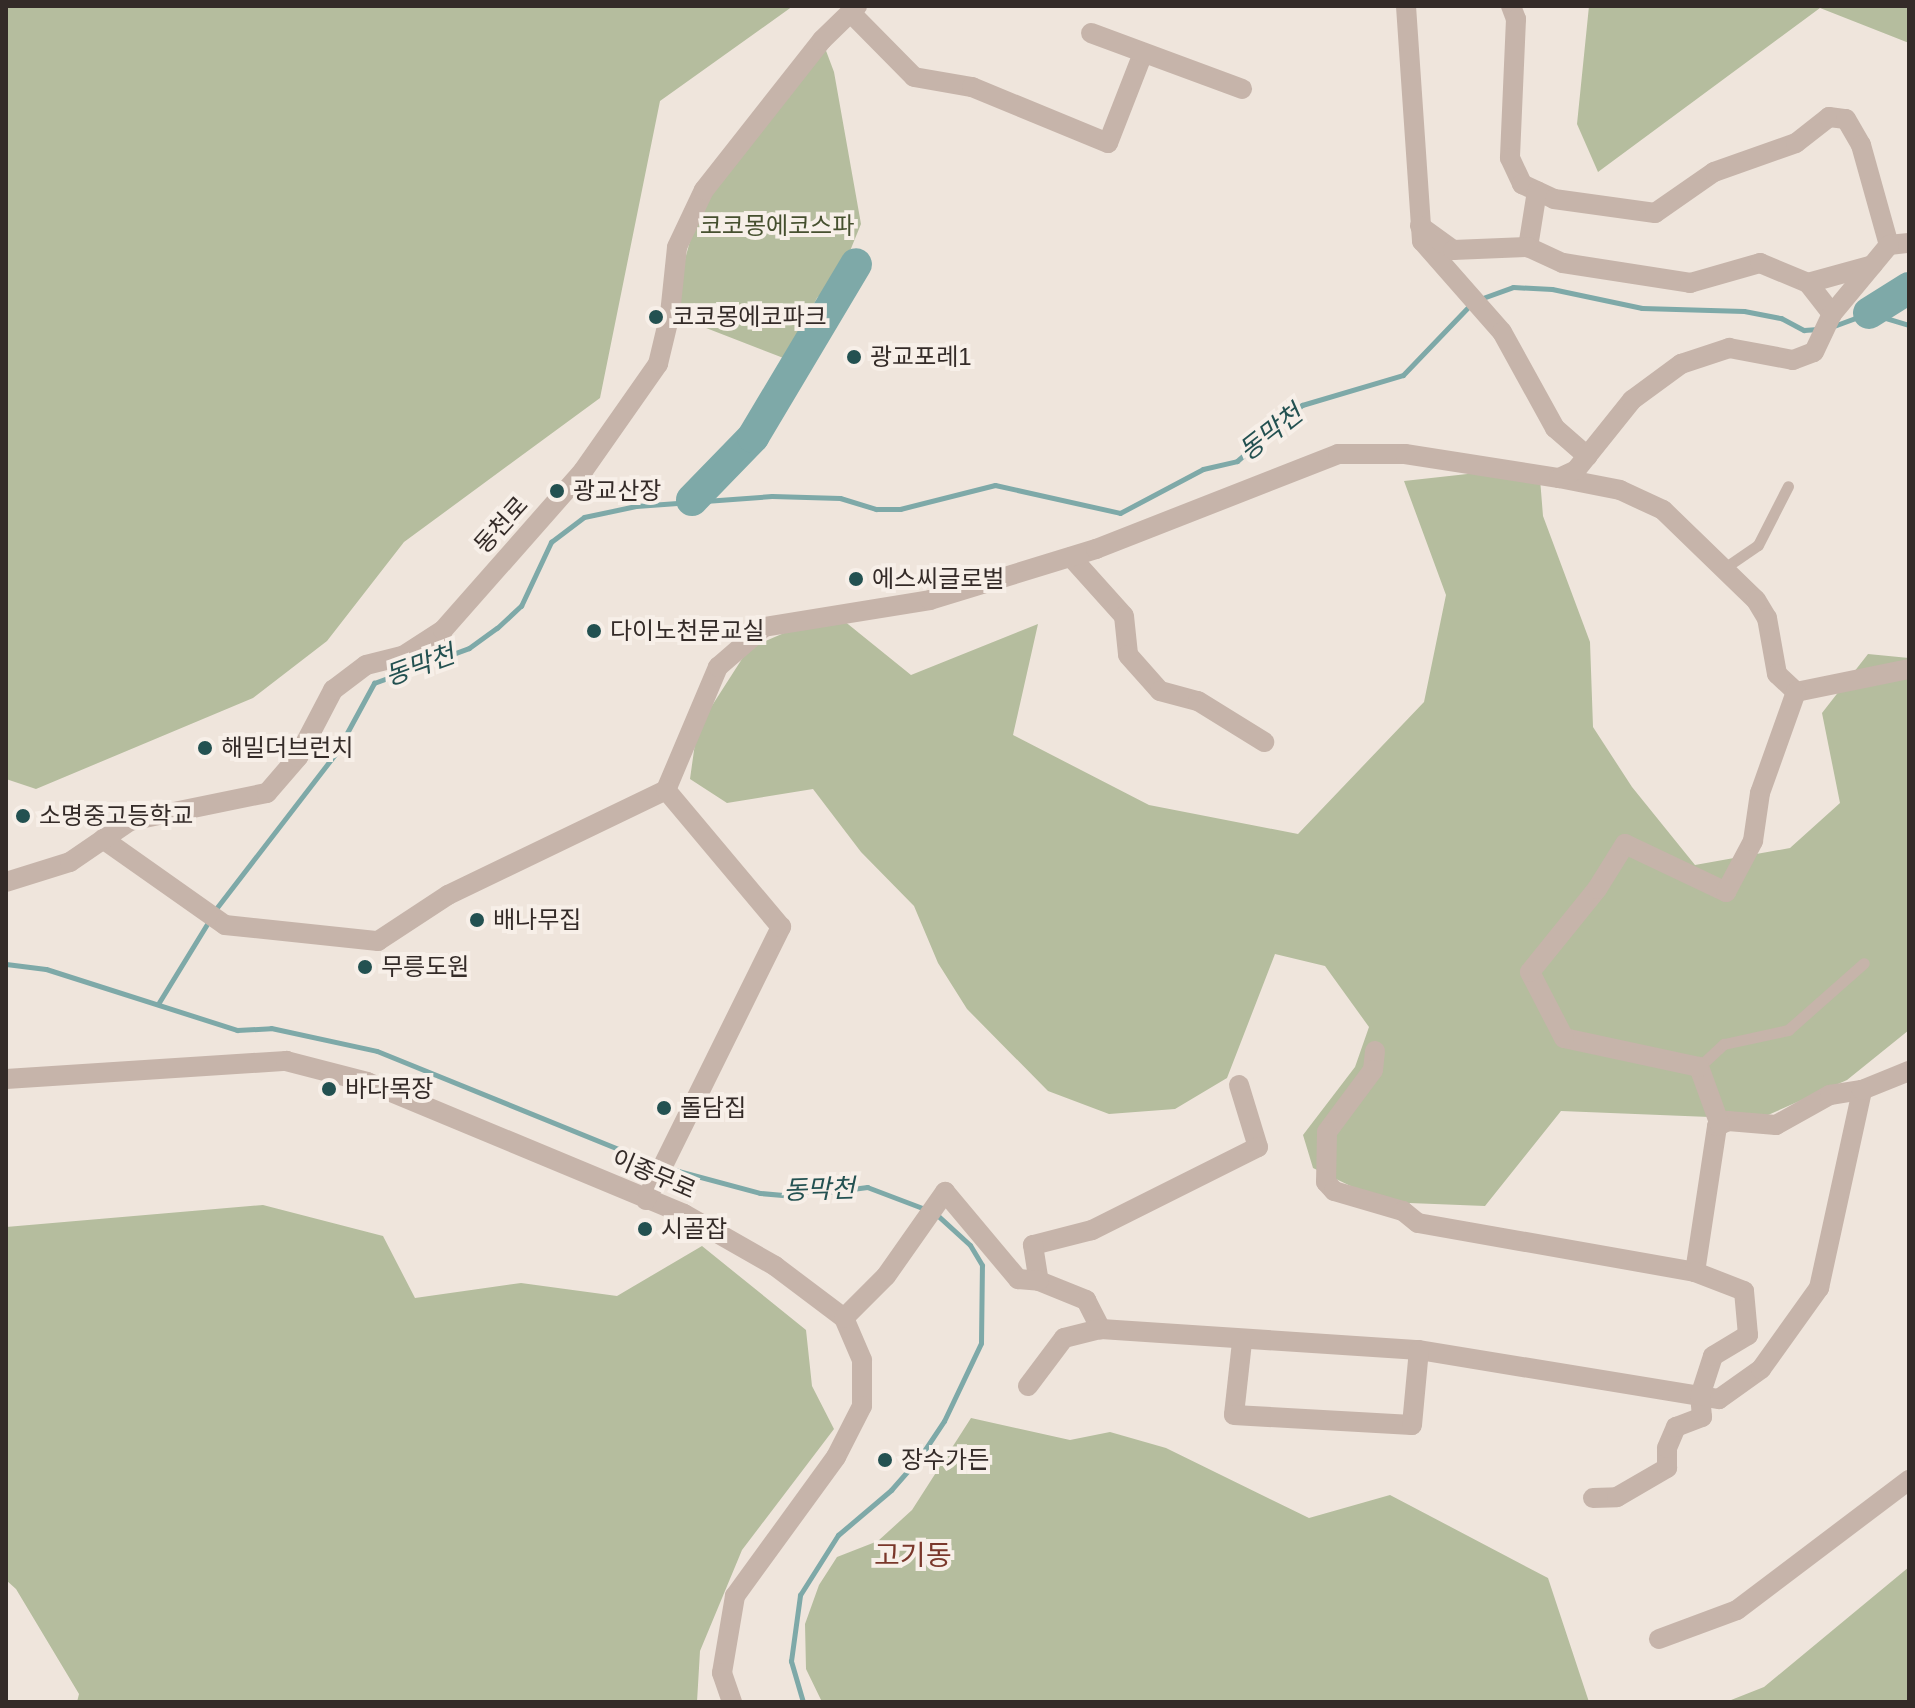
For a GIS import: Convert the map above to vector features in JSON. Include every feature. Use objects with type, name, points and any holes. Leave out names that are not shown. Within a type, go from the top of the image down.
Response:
[{"type":"street","points":[[1406,6],[1420,159],[1422,241],[1502,332],[1555,428],[1587,456]]},
{"type":"street","points":[[1511,6],[1516,19],[1510,158],[1522,184],[1537,191],[1622,212],[1655,213],[1714,172],[1796,143],[1829,117],[1846,119],[1861,145],[1899,244],[1873,265],[1832,314],[1814,352],[1793,360],[1729,348],[1681,364],[1632,400],[1576,470],[1559,478]]},
{"type":"street","points":[[854,9],[914,77],[972,87],[1108,143],[1142,56]]},
{"type":"street","name":"동천로","points":[[6,882],[70,862],[130,821],[267,793],[298,757],[333,690],[366,665],[403,656],[443,630],[583,471],[658,364],[677,247],[704,190],[822,40],[854,9]]},
{"type":"street","points":[[1091,33],[1142,56],[1242,89]]},
{"type":"street","points":[[1528,247],[1537,191]]},
{"type":"street","points":[[1420,226],[1453,250],[1528,247],[1563,263],[1690,283],[1760,263],[1808,283],[1832,314]]},
{"type":"street","points":[[1808,283],[1873,265]]},
{"type":"street","points":[[103,839],[222,923],[378,941],[448,895],[666,790],[718,667],[764,627],[930,600],[1071,557],[1338,454],[1405,454],[1559,478],[1620,490],[1663,510],[1762,609],[1777,674],[1796,692]]},
{"type":"street","points":[[1071,557],[1124,616],[1128,655],[1160,691],[1198,701],[1264,742]]},
{"type":"street","points":[[1796,692],[1909,669]]},
{"type":"street","points":[[1695,1272],[1720,1125],[1699,1067],[1564,1038],[1530,972],[1625,844],[1726,892],[1753,841],[1760,793],[1796,692]]},
{"type":"street","points":[[646,1200],[781,927],[666,790]]},
{"type":"street","points":[[1375,1051],[1373,1070],[1327,1132],[1326,1182],[1334,1191],[1403,1211],[1418,1223],[1695,1272],[1744,1291],[1748,1335],[1713,1356],[1700,1396],[1702,1417],[1676,1427],[1667,1448],[1667,1468],[1617,1497],[1593,1498]]},
{"type":"street","name":"이종무로","points":[[6,1079],[286,1061],[367,1082],[684,1214],[775,1266],[844,1318],[862,1360],[862,1406],[836,1457],[735,1596],[722,1673],[732,1702]]},
{"type":"street","points":[[1720,1125],[1776,1125],[1830,1095],[1862,1090],[1909,1071]]},
{"type":"street","points":[[1039,1281],[1033,1245],[1092,1230],[1258,1147],[1239,1085]]},
{"type":"street","points":[[1028,1386],[1064,1338],[1101,1329],[1242,1342],[1419,1350],[1719,1399],[1761,1369],[1819,1288],[1862,1090]]},
{"type":"street","points":[[844,1318],[886,1276],[945,1192],[1018,1279],[1039,1281],[1086,1300],[1101,1329]]},
{"type":"street","points":[[1242,1342],[1234,1415],[1412,1425],[1419,1350]]},
{"type":"street","points":[[1659,1639],[1737,1610],[1909,1480]]},
{"type":"lane","points":[[1723,569],[1758,545],[1788,486]]},
{"type":"lane","points":[[1699,1067],[1724,1044],[1788,1030],[1864,963]]},
{"type":"green space","points":[[6,6],[793,6],[660,101],[600,398],[404,542],[327,641],[253,698],[36,789],[6,779]]},
{"type":"green space","points":[[1589,6],[1909,6],[1909,43],[1820,8],[1598,172],[1577,124]]},
{"type":"green space","name":"코코몽에코스파","points":[[822,40],[834,72],[861,224],[841,273],[817,298],[786,359],[670,314],[704,190]]},
{"type":"green space","points":[[1539,466],[1543,516],[1590,642],[1593,727],[1632,787],[1695,865],[1790,848],[1840,803],[1822,713],[1868,654],[1909,658],[1909,1030],[1847,1080],[1759,1119],[1561,1111],[1485,1206],[1384,1202],[1313,1168],[1303,1135],[1355,1067],[1369,1027],[1325,966],[1275,954],[1227,1078],[1175,1109],[1109,1114],[1048,1091],[967,1009],[938,963],[914,906],[861,852],[813,789],[727,803],[690,779],[697,729],[749,648],[833,612],[911,675],[1038,624],[1013,735],[1149,805],[1298,834],[1424,702],[1446,595],[1404,481]]},
{"type":"green space","points":[[263,1205],[383,1236],[415,1298],[521,1283],[617,1296],[702,1246],[806,1330],[812,1386],[834,1429],[742,1550],[700,1651],[697,1702],[77,1702],[79,1694],[16,1589],[6,1580],[6,1227]]},
{"type":"green space","points":[[971,1418],[1070,1440],[1110,1432],[1166,1448],[1309,1518],[1390,1495],[1548,1578],[1589,1702],[822,1702],[806,1669],[805,1624],[819,1585],[837,1557],[878,1541],[912,1510]]},
{"type":"green space","points":[[1909,1567],[1909,1702],[1726,1702],[1764,1687]]},
{"type":"waterway","name":"동막천","points":[[692,500],[753,437],[856,264]]},
{"type":"waterway","name":"동막천","points":[[1480,299],[1513,287],[1552,289],[1642,308],[1744,311],[1781,318],[1804,330],[1818,329]]},
{"type":"waterway","name":"동막천","points":[[1869,313],[1909,288]]},
{"type":"waterway","name":"동막천","points":[[215,910],[336,753],[374,683],[469,648],[497,628],[521,606],[551,542],[584,517],[636,506],[772,496],[840,498],[876,509],[900,509],[995,485],[1120,513],[1203,469],[1237,461],[1302,405],[1403,375],[1471,304]]},
{"type":"waterway","name":"동막천","points":[[1831,327],[1869,313],[1909,325]]},
{"type":"waterway","name":"동막천","points":[[158,1004],[210,919]]},
{"type":"waterway","name":"동막천","points":[[6,964],[46,969],[237,1030],[271,1028],[377,1051],[658,1165]]},
{"type":"waterway","name":"동막천","points":[[667,1168],[760,1193],[797,1196],[867,1187],[925,1209]]},
{"type":"waterway","name":"동막천","points":[[803,1702],[791,1661],[800,1595],[838,1535],[891,1490],[920,1457],[944,1421],[981,1343],[982,1265],[970,1245],[937,1215]]},
{"type":"place","name":"코코몽에코파크","points":[[656,317]]},
{"type":"place","name":"광교포레1","points":[[854,357]]},
{"type":"place","name":"광교산장","points":[[557,491]]},
{"type":"place","name":"에스씨글로벌","points":[[856,579]]},
{"type":"place","name":"다이노천문교실","points":[[594,631]]},
{"type":"place","name":"해밀더브런치","points":[[205,748]]},
{"type":"place","name":"소명중고등학교","points":[[23,816]]},
{"type":"place","name":"배나무집","points":[[477,920]]},
{"type":"place","name":"무릉도원","points":[[365,967]]},
{"type":"place","name":"바다목장","points":[[329,1089]]},
{"type":"place","name":"돌담집","points":[[664,1108]]},
{"type":"place","name":"시골잡","points":[[645,1229]]},
{"type":"place","name":"장수가든","points":[[885,1460]]},
{"type":"district","name":"고기동","points":[[913,1556]]}]
